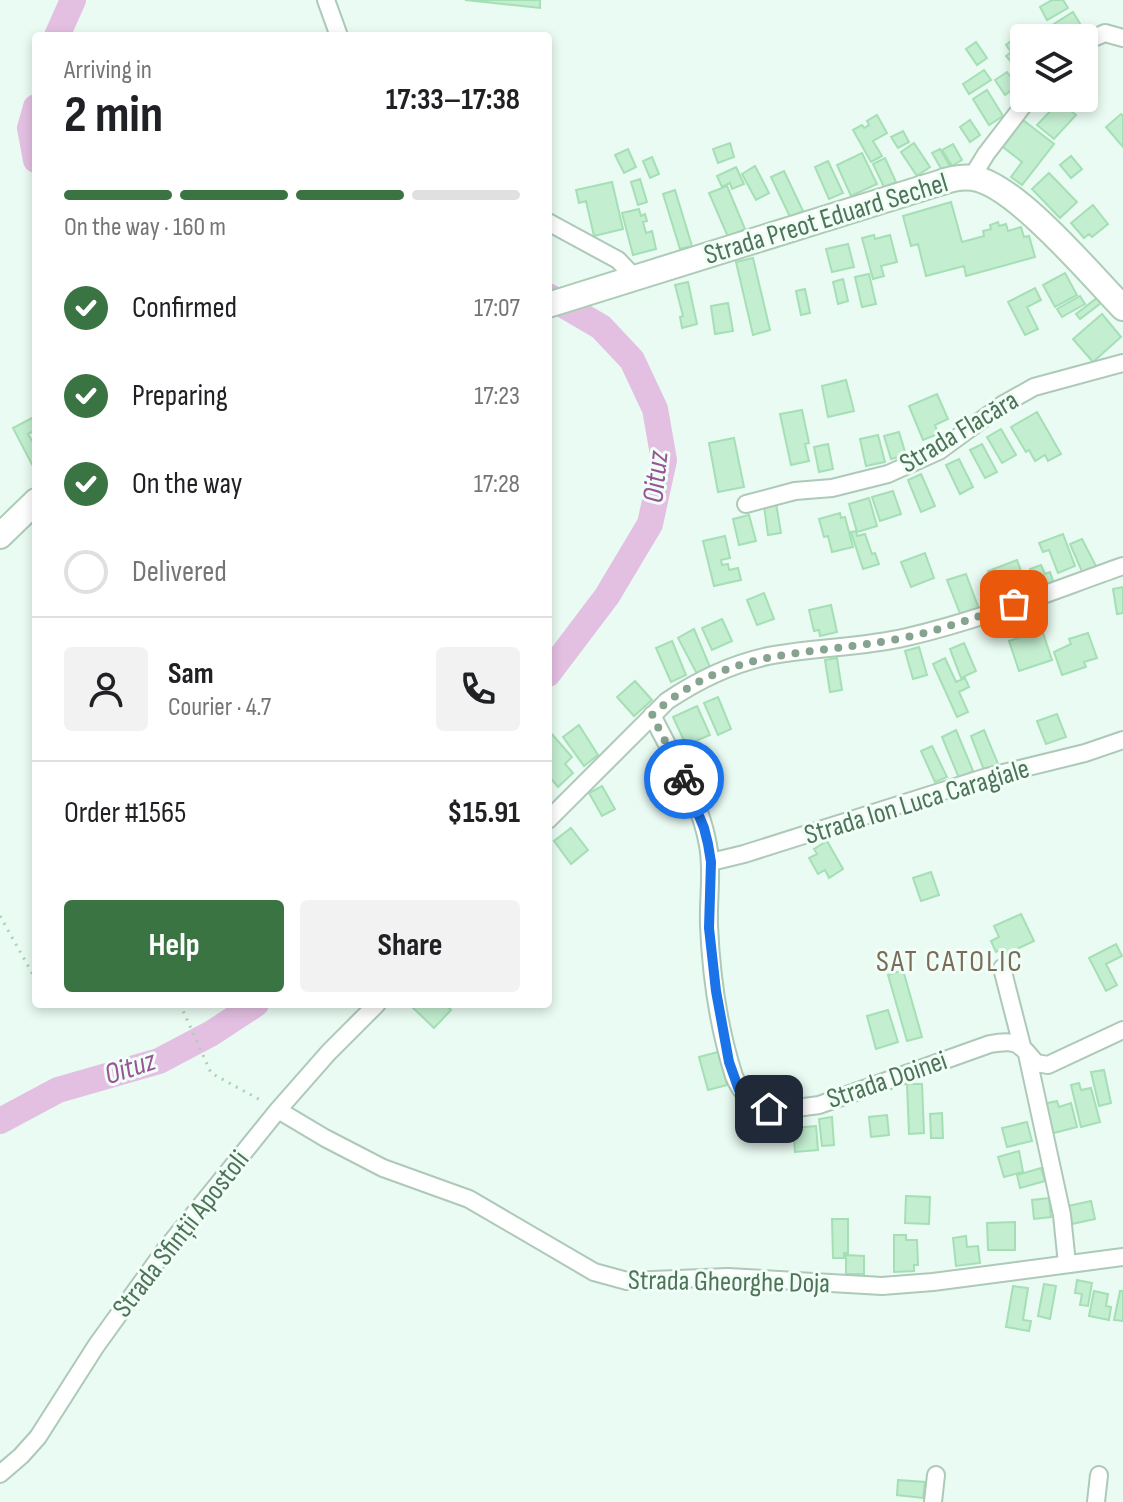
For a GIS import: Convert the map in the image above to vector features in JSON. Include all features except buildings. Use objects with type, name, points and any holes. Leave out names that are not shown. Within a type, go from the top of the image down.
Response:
[{"type":"street","points":[[325,1],[337,32]]},
{"type":"street","points":[[1098,36],[1105,33],[1123,38]]},
{"type":"street","points":[[972,177],[1018,112]]},
{"type":"street","name":"Strada Preot Eduard Sechel","points":[[552,304],[936,184],[972,177],[991,183],[1025,208],[1123,308]]},
{"type":"street","points":[[552,224],[618,260],[631,280]]},
{"type":"street","name":"Strada Flacăra","points":[[746,504],[795,491],[832,488],[869,480],[906,467],[939,451],[1002,405],[1034,387],[1123,363]]},
{"type":"street","points":[[0,536],[32,505]]},
{"type":"street","points":[[552,816],[652,715],[686,688],[744,662],[917,635],[955,625],[1123,566]]},
{"type":"street","name":"Strada Doinei","points":[[652,715],[704,828],[711,862],[709,928],[716,991],[734,1076],[739,1090],[751,1101],[769,1109],[819,1105],[990,1044],[1016,1042],[1036,1063],[1048,1065],[1123,1030]]},
{"type":"street","name":"Strada Ion Luca Caragiale","points":[[711,862],[987,777],[1085,753],[1123,740]]},
{"type":"street","points":[[1002,968],[1025,1049],[1062,1215],[1067,1264]]},
{"type":"street","name":"Strada Sfinții Apostoli","points":[[0,1474],[38,1437],[138,1285],[278,1110],[373,1008]]},
{"type":"street","name":"Strada Gheorghe Doja","points":[[278,1110],[383,1168],[469,1199],[594,1272],[612,1279],[728,1277],[882,1286],[1123,1257]]},
{"type":"street","points":[[933,1502],[936,1475]]},
{"type":"street","points":[[1096,1502],[1099,1475]]},
{"type":"path","points":[[0,916],[32,973]]},
{"type":"path","points":[[182,1008],[211,1073],[278,1110]]},
{"type":"waterway","name":"Oituz","points":[[59,32],[73,0]]},
{"type":"waterway","name":"Oituz","points":[[32,121],[32,139]]},
{"type":"waterway","name":"Oituz","points":[[552,298],[601,327],[632,360],[655,409],[664,460],[650,524],[607,596],[552,669]]},
{"type":"waterway","name":"Oituz","points":[[0,1121],[58,1090],[159,1061],[212,1033],[250,1008]]},
{"type":"way so far","points":[[684,779],[652,715],[686,688],[744,662],[905,638],[955,625],[1014,604]]},
{"type":"district","name":"SAT CATOLIC","points":[[950,962]]},
{"type":"route","points":[[684,779],[704,828],[711,862],[709,928],[729,1062],[739,1090],[751,1101],[769,1109]]}]
